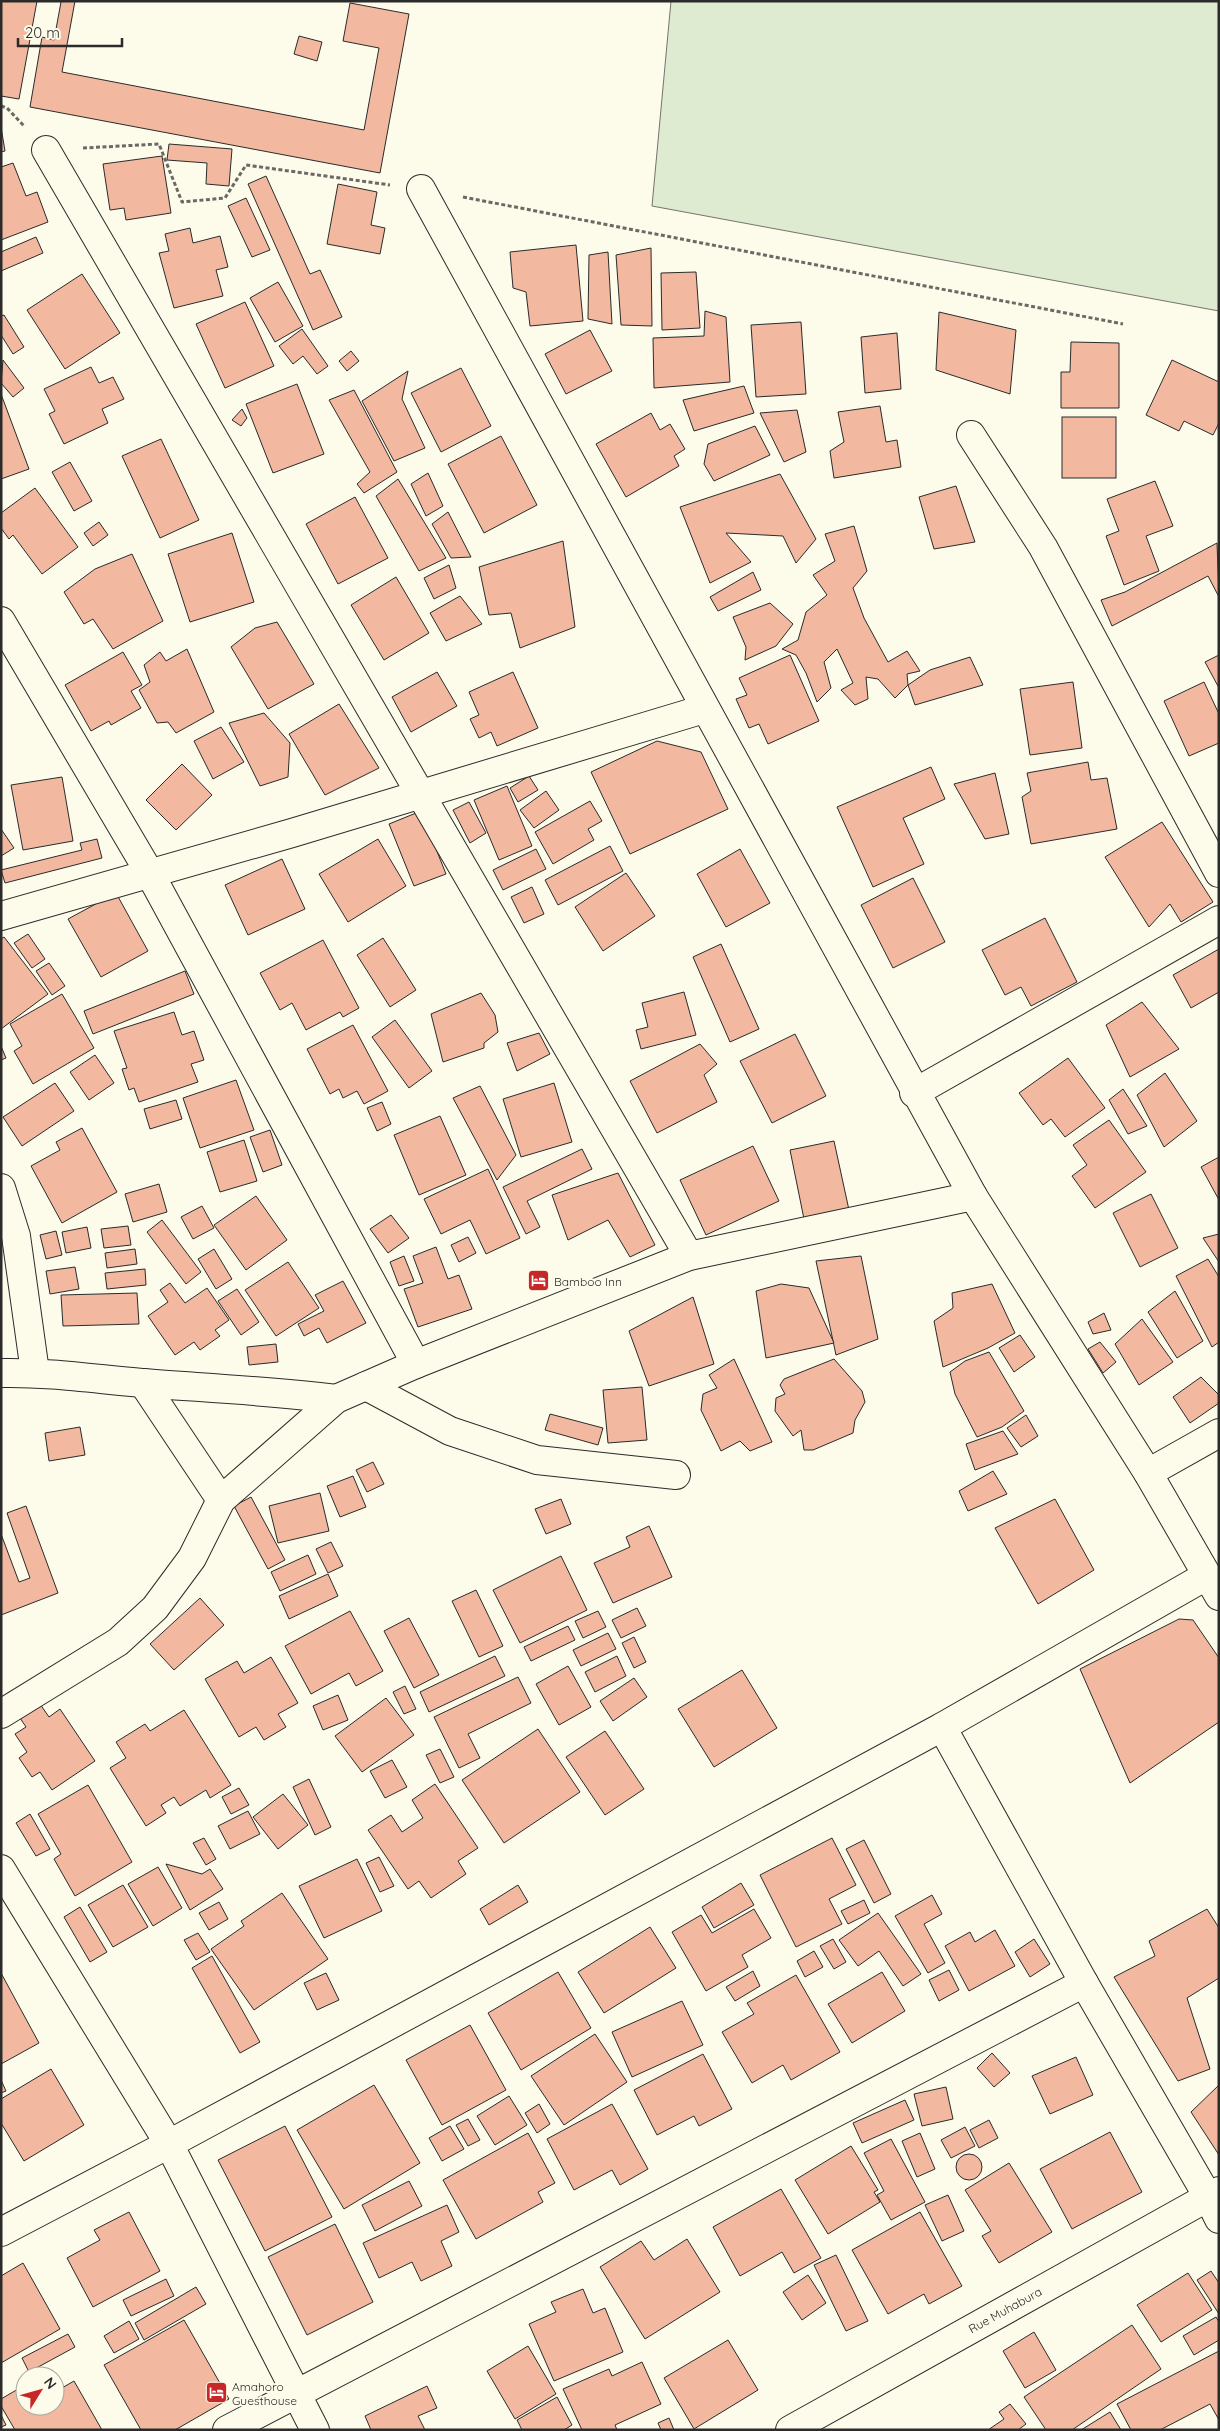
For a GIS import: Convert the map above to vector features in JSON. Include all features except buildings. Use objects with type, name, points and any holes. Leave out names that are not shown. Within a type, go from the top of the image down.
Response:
[{"type":"street","points":[[46,150],[689,1256]]},
{"type":"street","points":[[1,2232],[169,2144],[942,1727],[1212,1586],[1148,1473],[972,1196],[420,189]]},
{"type":"street","points":[[971,435],[1043,547],[1219,874]]},
{"type":"street","points":[[1,621],[149,872],[416,1364]]},
{"type":"street","points":[[1,916],[149,872],[292,833],[704,709]]},
{"type":"street","points":[[914,1093],[1219,920]]},
{"type":"street","points":[[1,1188],[16,1236],[34,1372]]},
{"type":"street","points":[[1,1714],[118,1642],[155,1608],[192,1558],[221,1500],[336,1398],[416,1364],[689,1256],[972,1196]]},
{"type":"street","points":[[1,1373],[34,1372],[143,1383],[256,1390],[336,1398]]},
{"type":"street","points":[[143,1383],[221,1500]]},
{"type":"street","points":[[366,1386],[450,1431],[537,1460],[676,1475]]},
{"type":"street","points":[[1148,1473],[1219,1433]]},
{"type":"street","points":[[942,1727],[1084,1983],[1215,2202]]},
{"type":"street","points":[[1,1868],[169,2144],[298,2392],[315,2430]]},
{"type":"street","points":[[227,2430],[1084,1983]]},
{"type":"street","name":"Rue Muhabura","points":[[790,2430],[1215,2202]]},
{"type":"path","points":[[1,106],[7,108],[46,150],[159,144],[182,202],[225,198],[246,165],[420,189],[1123,324]]},
{"type":"green space","points":[[671,1],[1219,1],[1219,311],[652,206]]},
{"type":"place","name":"Bamboo Inn","points":[[538,1281]]},
{"type":"place","name":"Amahoro Guesthouse","points":[[216,2393]]}]
